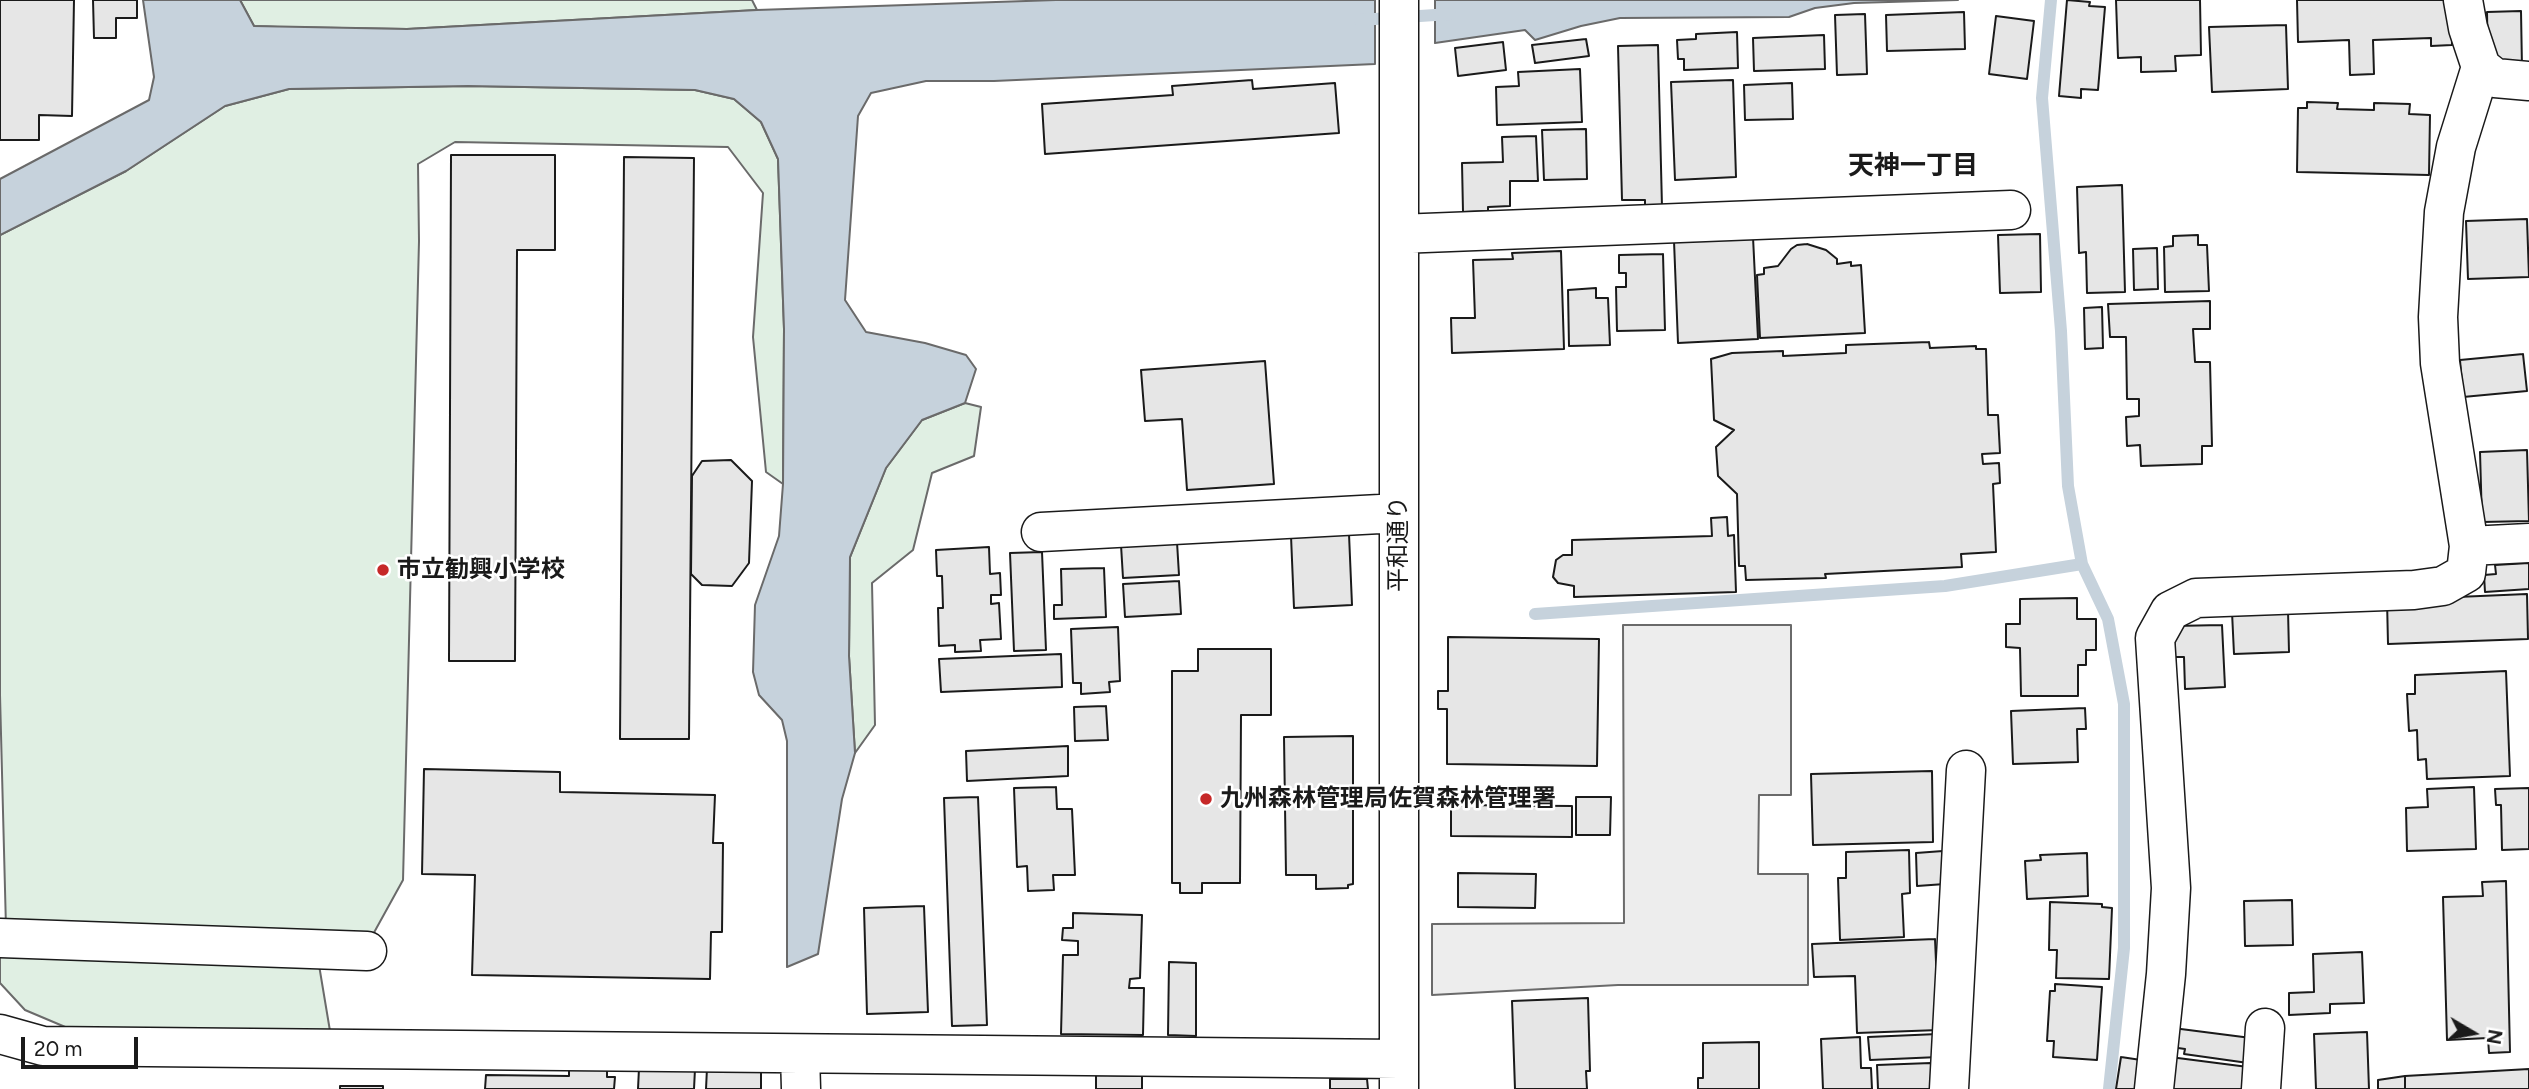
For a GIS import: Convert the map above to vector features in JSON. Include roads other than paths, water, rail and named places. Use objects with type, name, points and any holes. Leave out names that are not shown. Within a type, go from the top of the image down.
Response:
[{"type":"street","name":"平和通り","points":[[1399,0],[1399,1074]]},
{"type":"street","points":[[2463,0],[2468,28],[2481,67],[2495,78],[2529,81]]},
{"type":"street","points":[[2154,1089],[2166,974],[2171,888],[2155,638],[2170,611],[2196,598],[2414,590],[2443,586],[2466,573],[2469,545],[2440,363],[2438,317],[2444,212],[2456,147],[2481,67]]},
{"type":"street","points":[[1399,234],[2011,210]]},
{"type":"street","points":[[1041,532],[1399,513]]},
{"type":"street","points":[[2469,545],[2529,543]]},
{"type":"street","points":[[1949,1089],[1966,770]]},
{"type":"street","points":[[0,938],[367,951]]},
{"type":"street","points":[[2261,1089],[2265,1028]]},
{"type":"street","points":[[0,1034],[43,1046],[800,1072],[1399,1074]]},
{"type":"waterway","points":[[2051,0],[2042,98],[2061,331],[2068,486],[2082,564],[2108,619],[2124,704],[2124,948],[2109,1089]]},
{"type":"waterway","points":[[1360,20],[1450,14]]},
{"type":"waterway","points":[[1535,614],[1945,586],[2082,564]]},
{"type":"place","name":"市立勧興小学校","points":[[383,570]]},
{"type":"place","name":"九州森林管理局佐賀森林管理署","points":[[1206,799]]},
{"type":"district","name":"天神一丁目","points":[[1913,166]]}]
